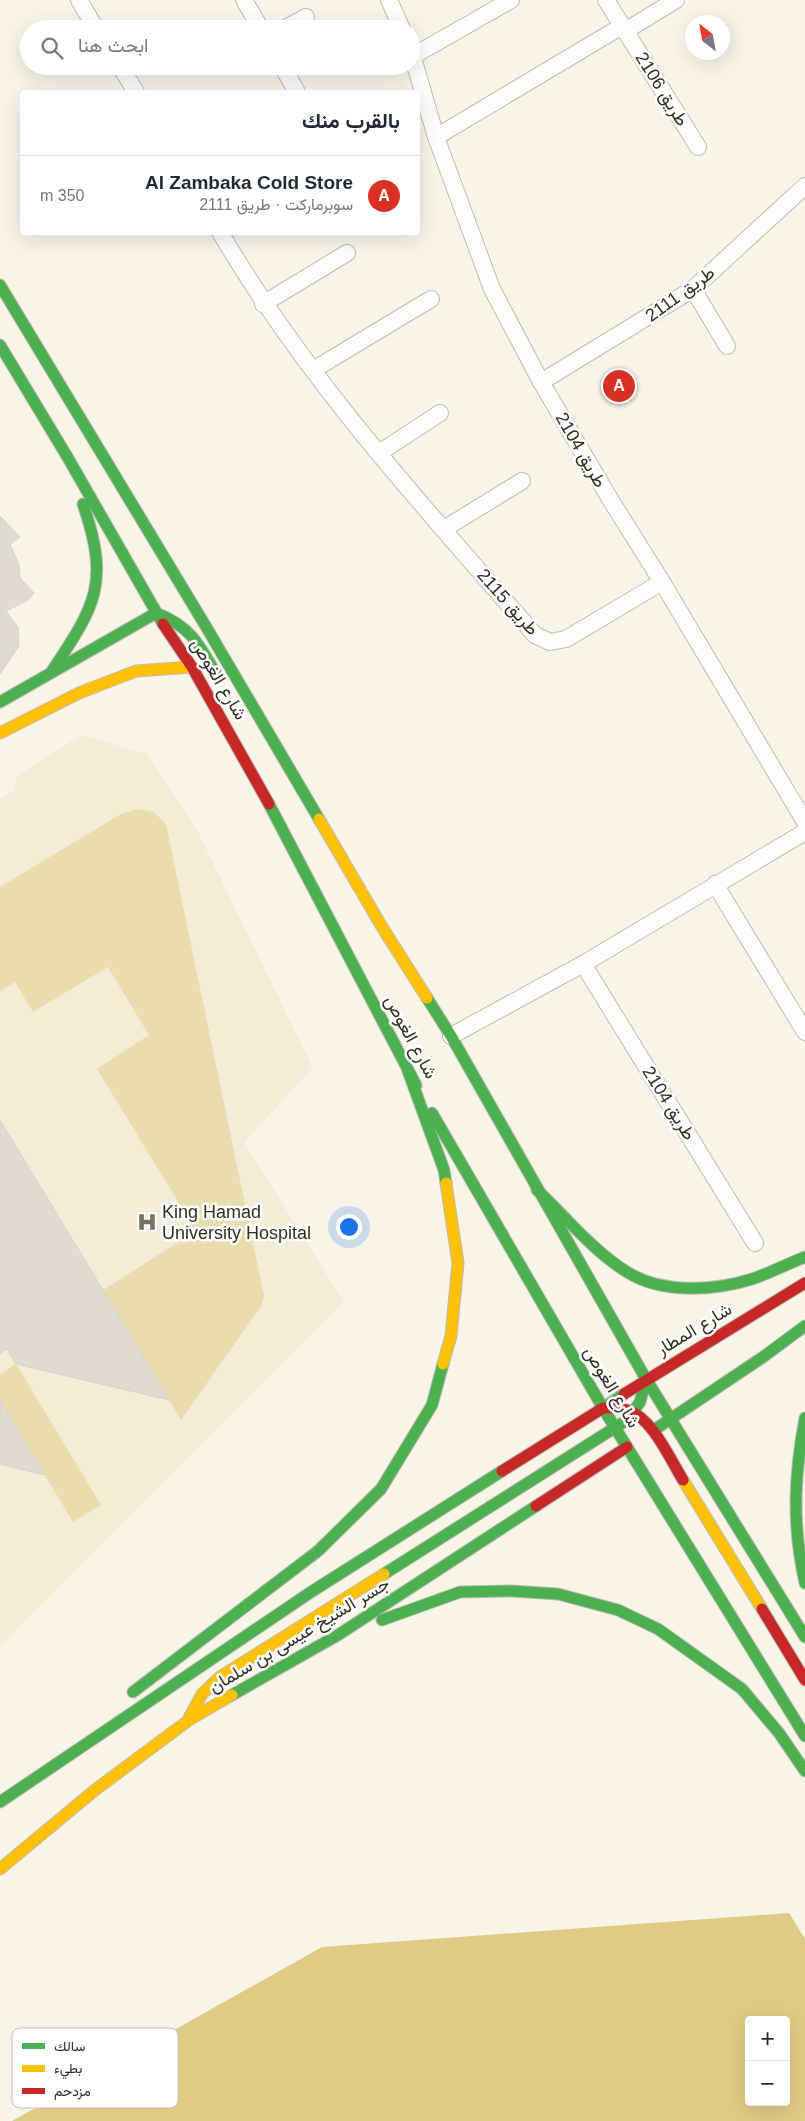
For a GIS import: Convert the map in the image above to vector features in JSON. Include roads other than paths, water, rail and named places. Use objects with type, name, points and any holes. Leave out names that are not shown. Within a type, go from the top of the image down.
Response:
[{"type":"main road","name":"شارع الغوص","points":[[0,285],[206,625],[382,927],[451,1036],[646,1379],[805,1637]]},
{"type":"main road","name":"شارع الغوص","points":[[0,346],[68,458],[156,613],[192,667],[278,819],[408,1071],[603,1408],[615,1428],[634,1443],[805,1736]]},
{"type":"main road","points":[[51,674],[80,626],[93,599],[98,558],[92,529],[68,458]]},
{"type":"main road","points":[[0,702],[156,613],[176,619],[190,630],[220,680]]},
{"type":"main road","points":[[0,733],[79,693],[136,671],[192,667]]},
{"type":"main road","points":[[287,788],[360,905],[382,927]]},
{"type":"main road","points":[[126,1698],[318,1550],[381,1490],[432,1405],[451,1336],[458,1263],[444,1170],[408,1071]]},
{"type":"main road","points":[[537,1190],[604,1254],[628,1274],[660,1286],[709,1287],[750,1280],[805,1257]]},
{"type":"main road","name":"شارع المطار","points":[[603,1408],[646,1379],[805,1283]]},
{"type":"main road","points":[[634,1443],[763,1357],[805,1326]]},
{"type":"main road","points":[[189,1720],[202,1694],[220,1677],[627,1420],[634,1412],[642,1396],[646,1379]]},
{"type":"main road","points":[[603,1408],[624,1408],[634,1412],[654,1430],[805,1680]]},
{"type":"main road","name":"جسر الشيخ عيسى بن سلمان","points":[[0,1802],[311,1592],[603,1408]]},
{"type":"main road","points":[[805,1418],[793,1493],[795,1534],[805,1582]]},
{"type":"main road","name":"جسر الشيخ عيسى بن سلمان","points":[[0,1869],[95,1790],[189,1720],[338,1635],[634,1443]]},
{"type":"main road","points":[[338,1635],[460,1592],[512,1591],[558,1594],[618,1610],[658,1629],[742,1690],[779,1733],[805,1771]]},
{"type":"main road","points":[[66,1756],[95,1723]]},
{"type":"street","points":[[78,0],[90,20]]},
{"type":"street","points":[[244,0],[256,20]]},
{"type":"street","points":[[389,0],[398,20]]},
{"type":"street","points":[[420,50],[511,0]]},
{"type":"street","name":"طريق 2106","points":[[606,0],[698,147]]},
{"type":"street","points":[[436,137],[623,28],[676,0]]},
{"type":"street","points":[[300,20],[306,17]]},
{"type":"street","points":[[126,75],[135,90]]},
{"type":"street","points":[[287,75],[296,90]]},
{"type":"street","name":"طريق 2104","points":[[418,75],[436,137],[492,289],[541,382],[805,822]]},
{"type":"street","name":"طريق 2111","points":[[541,382],[693,289],[805,186]]},
{"type":"street","name":"طريق 2115","points":[[222,235],[263,304],[313,370],[379,453],[534,635],[545,642],[566,640],[662,582]]},
{"type":"street","points":[[263,304],[347,253]]},
{"type":"street","points":[[693,289],[727,346]]},
{"type":"street","points":[[313,370],[430,299]]},
{"type":"street","points":[[379,453],[440,413]]},
{"type":"street","points":[[444,529],[522,481]]},
{"type":"street","points":[[451,1036],[583,964],[805,832]]},
{"type":"street","points":[[715,884],[805,1032]]},
{"type":"street","name":"طريق 2104","points":[[583,964],[754,1243]]},
{"type":"place","name":"Al Zambaka Cold Store","points":[[619,386]]},
{"type":"place","name":"King Hamad University Hospital","points":[[147,1222]]}]
